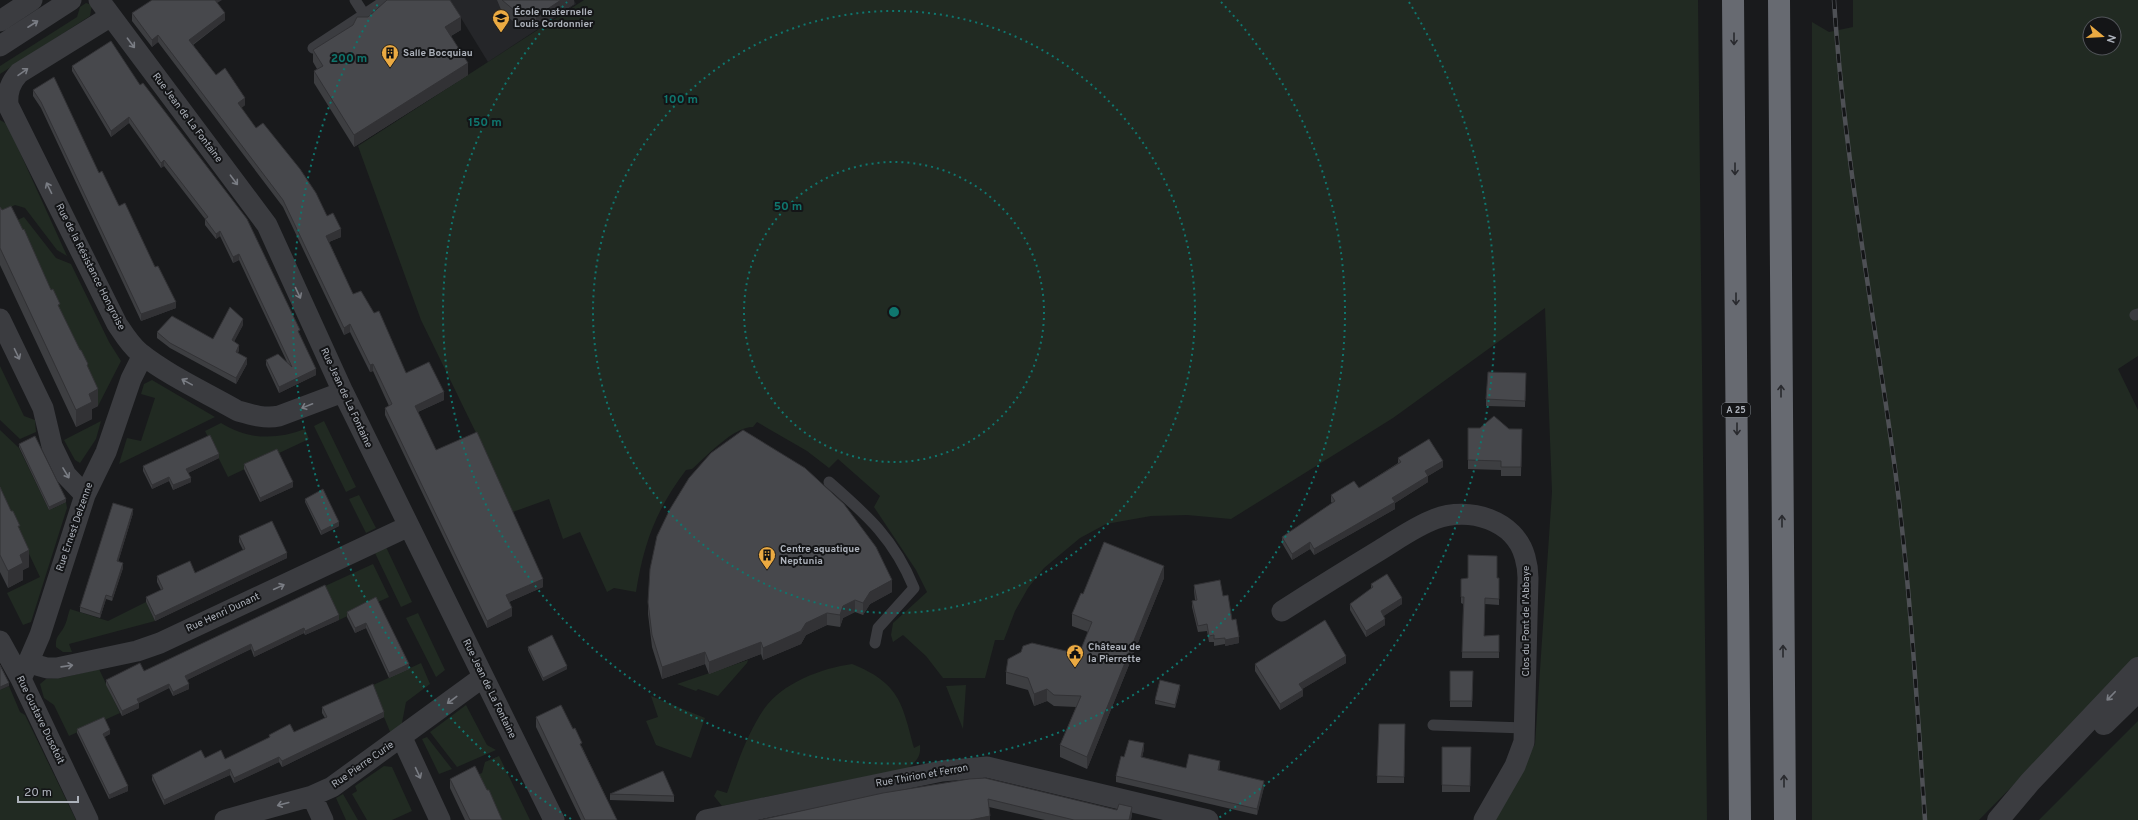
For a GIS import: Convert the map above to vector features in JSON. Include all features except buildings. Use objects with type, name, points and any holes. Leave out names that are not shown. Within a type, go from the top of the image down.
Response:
[{"type":"highway","name":"A 25","points":[[1733,0],[1740,820]]},
{"type":"highway","points":[[1779,0],[1785,820]]},
{"type":"street","points":[[0,21],[32,0]]},
{"type":"street","points":[[0,46],[71,0]]},
{"type":"street","name":"Rue de la Résistance Hongroise","points":[[105,8],[19,73],[10,88],[8,105],[117,324],[131,344],[143,355],[238,411],[259,417],[269,418],[279,416],[343,392]]},
{"type":"street","name":"Rue Jean de La Fontaine","points":[[105,8],[262,217],[343,392],[554,820]]},
{"type":"street","points":[[0,319],[43,408],[52,446],[66,474],[85,495]]},
{"type":"street","name":"Rue Ernest Delzenne","points":[[25,671],[40,635],[85,495],[106,452],[131,379],[143,355]]},
{"type":"street","name":"Clos du Pont de l'Abbaye","points":[[1282,610],[1436,518],[1465,514],[1496,521],[1507,529],[1516,539],[1525,556],[1527,566],[1524,742],[1521,752],[1484,820]]},
{"type":"street","name":"Rue Henri Dunant","points":[[25,671],[57,668],[147,648],[409,526]]},
{"type":"street","name":"Rue Gustave Dusotoit","points":[[0,641],[25,671],[88,820]]},
{"type":"street","points":[[1999,820],[2030,782],[2138,668]]},
{"type":"street","name":"Rue Pierre Curie","points":[[225,820],[312,796],[341,782],[483,677]]},
{"type":"street","points":[[1999,820],[2038,787],[2138,691]]},
{"type":"street","points":[[402,738],[440,820]]},
{"type":"street","name":"Rue Thirion et Ferron","points":[[706,820],[942,771],[987,767],[1203,820]]},
{"type":"street","points":[[312,796],[323,820]]},
{"type":"lane","points":[[355,0],[364,14]]},
{"type":"lane","points":[[313,48],[386,0]]},
{"type":"lane","points":[[829,482],[868,516],[885,536],[905,567],[914,588],[890,612],[878,628],[875,643]]},
{"type":"lane","points":[[1433,725],[1525,728]]},
{"type":"shaded area","name":"École maternelle Louis Cordonnier","points":[[450,0],[574,0],[576,4],[488,62]]},
{"type":"shaded area","points":[[584,0],[1698,0],[1707,820],[1494,820],[1535,744],[1552,492],[1545,308],[1393,418],[1231,519],[1187,515],[1151,516],[1106,524],[1080,538],[1044,568],[1028,588],[1015,611],[1004,640],[995,640],[985,678],[943,678],[926,656],[903,635],[893,642],[891,635],[893,623],[927,592],[916,570],[874,507],[880,496],[838,459],[829,468],[807,451],[757,422],[753,427],[745,428],[729,437],[692,469],[686,470],[667,499],[653,527],[643,557],[636,592],[614,588],[607,592],[580,532],[563,539],[549,499],[510,513],[479,439],[421,320],[358,146]]},
{"type":"shaded area","points":[[1853,0],[2138,0],[2138,356],[2118,369],[2138,410],[2138,658],[1979,820],[1812,820],[1812,22],[1829,32],[1853,27]]},
{"type":"shaded area","points":[[86,3],[92,5],[90,16],[0,74],[0,66],[77,17],[80,7]]},
{"type":"shaded area","points":[[0,120],[7,124],[67,256],[57,250],[25,208],[15,205],[0,212]]},
{"type":"shaded area","points":[[24,217],[56,258],[71,264],[109,342],[121,361],[98,406],[11,223]]},
{"type":"shaded area","points":[[0,366],[24,416],[35,420],[36,432],[20,439],[0,420]]},
{"type":"shaded area","points":[[152,380],[215,417],[119,464],[127,438],[141,441],[155,398],[141,394],[144,384]]},
{"type":"shaded area","points":[[101,421],[96,439],[80,463],[75,460],[64,440]]},
{"type":"shaded area","points":[[324,421],[356,487],[346,492],[314,426]]},
{"type":"shaded area","points":[[221,423],[241,433],[262,436],[283,435],[305,429],[309,439],[228,477],[205,431]]},
{"type":"shaded area","points":[[0,430],[19,448],[49,510],[66,502],[67,508],[31,622],[23,625],[7,593],[40,577],[0,493]]},
{"type":"shaded area","points":[[359,495],[376,528],[366,533],[349,499]]},
{"type":"shaded area","points":[[386,547],[412,602],[401,607],[375,553]]},
{"type":"shaded area","points":[[373,564],[389,597],[339,620],[323,587]]},
{"type":"shaded area","points":[[146,602],[155,621],[69,644],[72,652],[63,652],[56,647],[57,638],[65,625],[70,609],[108,621]]},
{"type":"shaded area","points":[[418,613],[445,670],[436,677],[406,618]]},
{"type":"shaded area","points":[[748,660],[718,696],[698,689],[696,691],[677,684]]},
{"type":"shaded area","points":[[421,663],[430,684],[406,702],[401,728],[391,734],[371,686]]},
{"type":"shaded area","points":[[852,664],[868,671],[880,679],[896,696],[902,706],[914,748],[920,745],[918,758],[914,763],[909,768],[722,806],[714,796],[717,790],[727,793],[747,739],[764,709],[772,700],[792,684],[804,678],[828,669]]},
{"type":"shaded area","points":[[99,669],[120,713],[69,736],[54,705],[44,698],[40,684],[46,679],[61,678]]},
{"type":"shaded area","points":[[966,685],[963,729],[946,686]]},
{"type":"shaded area","points":[[9,686],[20,712],[25,715],[76,820],[0,820],[0,690]]},
{"type":"shaded area","points":[[651,696],[705,718],[691,758],[656,745],[646,721],[658,717]]},
{"type":"shaded area","points":[[466,705],[487,745],[496,750],[457,767],[430,732]]},
{"type":"shaded area","points":[[2138,721],[2138,820],[2039,820]]},
{"type":"shaded area","points":[[427,737],[452,769],[439,774],[422,739]]},
{"type":"shaded area","points":[[499,756],[530,820],[497,820],[475,776],[482,773],[485,762]]},
{"type":"shaded area","points":[[384,766],[392,767],[412,811],[392,820],[367,820],[352,794],[357,791],[355,786]]},
{"type":"shaded area","points":[[343,794],[358,820],[346,820],[336,798]]},
{"type":"railway","points":[[1834,0],[1852,176],[1887,410],[1905,556],[1913,644],[1925,820]]},
{"type":"place","name":"École maternelle Louis Cordonnier","points":[[501,33]]},
{"type":"place","name":"Salle Bocquiau","points":[[390,68]]},
{"type":"place","name":"Centre aquatique Neptunia","points":[[767,570]]},
{"type":"place","name":"Château de la Pierrette","points":[[1075,668]]}]
